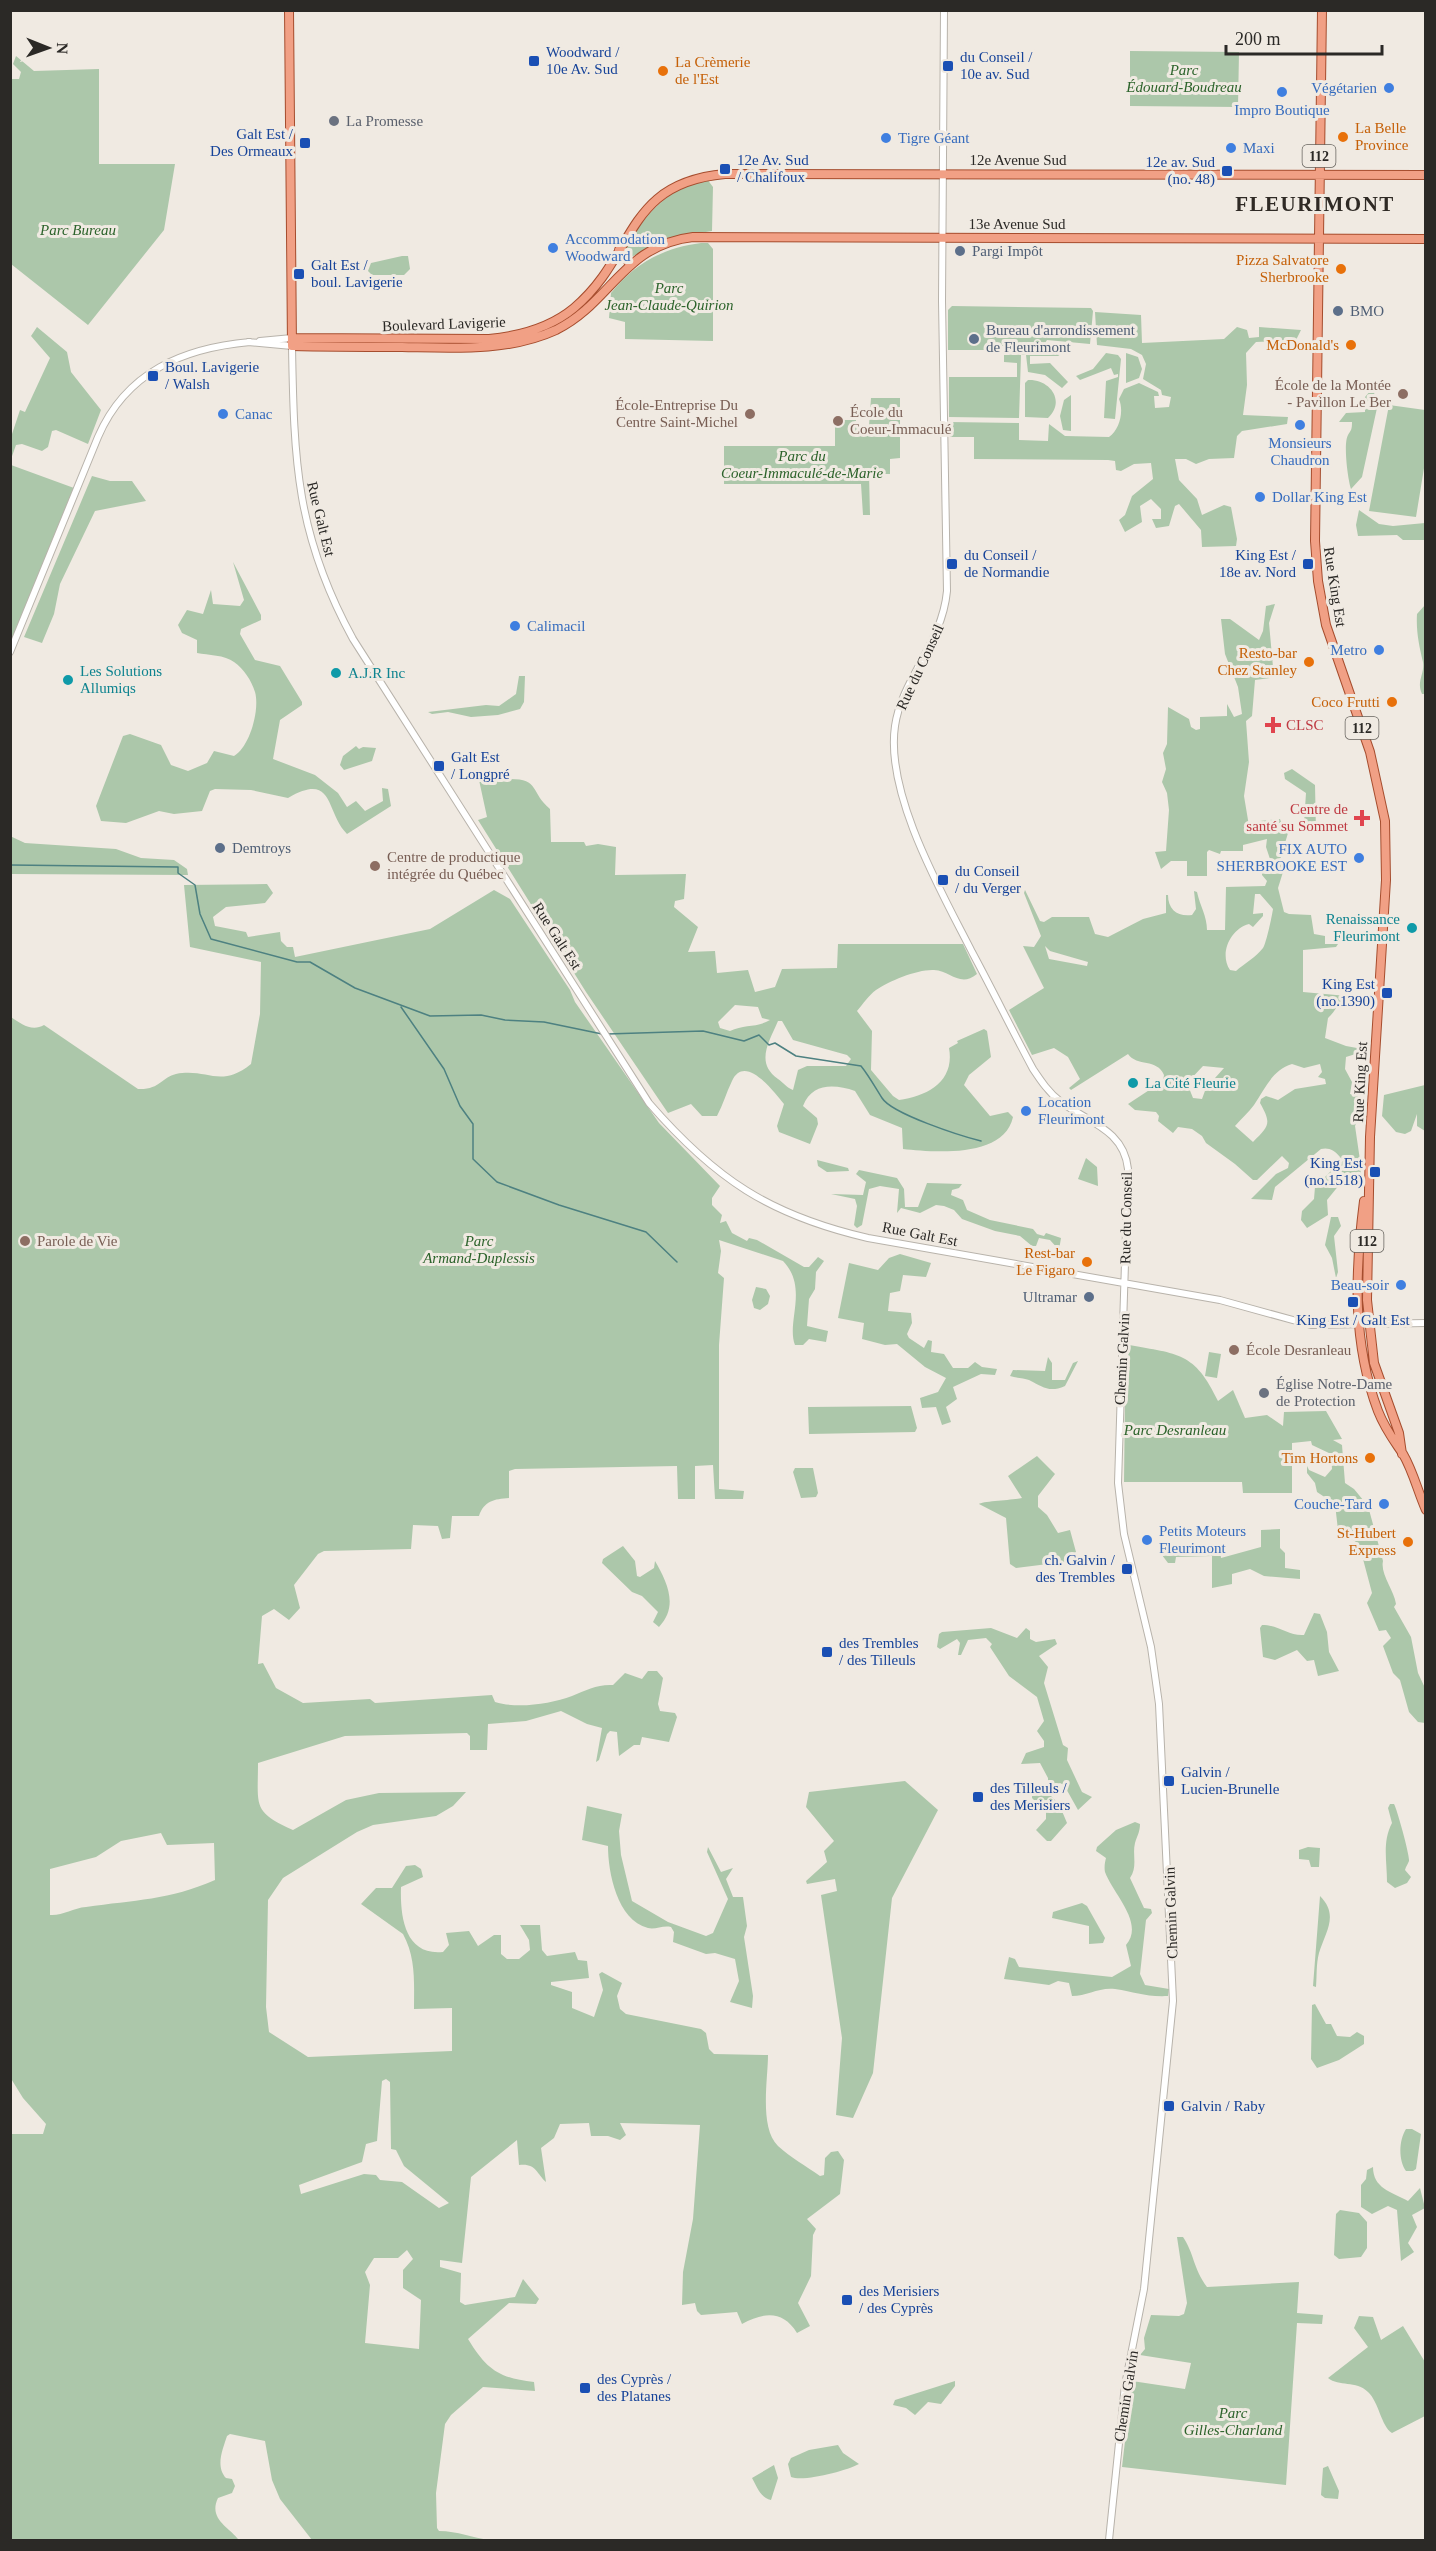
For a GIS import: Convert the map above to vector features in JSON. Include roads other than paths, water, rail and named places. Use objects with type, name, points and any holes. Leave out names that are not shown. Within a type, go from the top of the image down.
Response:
[{"type":"main road","name":"Rue Galt Est","points":[[289,10],[292,342]]},
{"type":"main road","name":"Rue King Est","points":[[1322,10],[1317,238],[1315,541],[1318,581],[1330,638],[1373,762],[1382,802],[1386,841],[1369,1157],[1366,1279],[1369,1324],[1377,1372],[1399,1433],[1402,1454],[1425,1510]]},
{"type":"main road","name":"Boulevard Lavigerie","points":[[292,342],[460,340],[518,334],[549,324],[575,307],[588,295],[641,214],[656,198],[677,184],[717,175]]},
{"type":"main road","name":"12e Avenue Sud","points":[[717,175],[1425,175]]},
{"type":"main road","name":"Boulevard Lavigerie","points":[[292,342],[479,347],[517,342],[551,332],[574,319],[591,306],[630,264],[647,252],[676,240],[717,237]]},
{"type":"main road","name":"13e Avenue Sud","points":[[717,237],[1425,239]]},
{"type":"main road","points":[[619,250],[630,264]]},
{"type":"main road","name":"Rue King Est","points":[[1369,1157],[1358,1247],[1358,1325],[1364,1363],[1378,1411],[1389,1438],[1402,1454]]},
{"type":"street","name":"Rue du Conseil","points":[[944,10],[942,237],[947,591],[938,631],[898,714],[895,732],[896,762],[909,813],[927,859],[1033,1069],[1055,1097],[1106,1130],[1125,1153],[1128,1177],[1125,1285]]},
{"type":"street","name":"Boulevard Lavigerie","points":[[10,652],[98,437],[111,412],[138,384],[168,363],[210,346],[248,342],[292,342]]},
{"type":"street","name":"Rue Galt Est","points":[[292,342],[297,476],[311,542],[332,599],[353,639],[649,1103],[704,1161],[743,1190],[812,1222],[868,1238],[1220,1300],[1311,1325],[1425,1323]]},
{"type":"street","name":"Chemin Galvin","points":[[1109,2541],[1125,2385],[1144,2289],[1173,2001],[1159,1704],[1151,1647],[1127,1549],[1118,1483],[1125,1285]]},
{"type":"waterway","points":[[10,865],[178,867],[178,873],[195,885],[200,914],[211,939],[297,962],[310,962],[355,988],[430,1016],[481,1015],[505,1020],[544,1022],[602,1034]]},
{"type":"waterway","points":[[401,1007],[444,1069],[460,1106],[473,1124],[473,1159],[497,1182],[559,1205],[646,1232],[677,1262]]},
{"type":"waterway","points":[[607,1034],[703,1031],[744,1041],[759,1035],[769,1045],[775,1043],[796,1056],[861,1066],[882,1098],[899,1111],[928,1124],[981,1141]]},
{"type":"place","name":"Woodward / 10e Av. Sud","points":[[534,61]]},
{"type":"place","name":"du Conseil / 10e av. Sud","points":[[948,66]]},
{"type":"place","name":"La Crèmerie de l'Est","points":[[663,71]]},
{"type":"place","name":"Végétarien","points":[[1389,88]]},
{"type":"place","name":"Impro Boutique","points":[[1282,92]]},
{"type":"place","name":"La Promesse","points":[[334,121]]},
{"type":"place","name":"La Belle Province","points":[[1343,137]]},
{"type":"place","name":"Tigre Géant","points":[[886,138]]},
{"type":"place","name":"Galt Est / Des Ormeaux","points":[[305,143]]},
{"type":"place","name":"Maxi","points":[[1231,148]]},
{"type":"place","name":"12e Av. Sud / Chalifoux","points":[[725,169]]},
{"type":"place","name":"12e av. Sud (no. 48)","points":[[1227,171]]},
{"type":"place","name":"Accommodation Woodward","points":[[553,248]]},
{"type":"place","name":"Pargi Impôt","points":[[960,251]]},
{"type":"place","name":"Pizza Salvatore Sherbrooke","points":[[1341,269]]},
{"type":"place","name":"Galt Est / boul. Lavigerie","points":[[299,274]]},
{"type":"place","name":"BMO","points":[[1338,311]]},
{"type":"place","name":"Bureau d'arrondissement de Fleurimont","points":[[974,339]]},
{"type":"place","name":"McDonald's","points":[[1351,345]]},
{"type":"place","name":"Boul. Lavigerie / Walsh","points":[[153,376]]},
{"type":"place","name":"École de la Montée - Pavillon Le Ber","points":[[1403,394]]},
{"type":"place","name":"Canac","points":[[223,414]]},
{"type":"place","name":"École-Entreprise Du Centre Saint-Michel","points":[[750,414]]},
{"type":"place","name":"École du Coeur-Immaculé","points":[[838,421]]},
{"type":"place","name":"Monsieurs Chaudron","points":[[1300,425]]},
{"type":"place","name":"Dollar King Est","points":[[1260,497]]},
{"type":"place","name":"du Conseil / de Normandie","points":[[952,564]]},
{"type":"place","name":"King Est / 18e av. Nord","points":[[1308,564]]},
{"type":"place","name":"Calimacil","points":[[515,626]]},
{"type":"place","name":"Metro","points":[[1379,650]]},
{"type":"place","name":"Resto-bar Chez Stanley","points":[[1309,662]]},
{"type":"place","name":"A.J.R Inc","points":[[336,673]]},
{"type":"place","name":"Les Solutions Allumiqs","points":[[68,680]]},
{"type":"place","name":"Coco Frutti","points":[[1392,702]]},
{"type":"place","name":"CLSC","points":[[1273,725]]},
{"type":"place","name":"Galt Est / Longpré","points":[[439,766]]},
{"type":"place","name":"Centre de santé su Sommet","points":[[1362,818]]},
{"type":"place","name":"Demtroys","points":[[220,848]]},
{"type":"place","name":"FIX AUTO SHERBROOKE EST","points":[[1359,858]]},
{"type":"place","name":"Centre de productique intégrée du Québec","points":[[375,866]]},
{"type":"place","name":"du Conseil / du Verger","points":[[943,880]]},
{"type":"place","name":"Renaissance Fleurimont","points":[[1412,928]]},
{"type":"place","name":"King Est (no.1390)","points":[[1387,993]]},
{"type":"place","name":"La Cité Fleurie","points":[[1133,1083]]},
{"type":"place","name":"Location Fleurimont","points":[[1026,1111]]},
{"type":"place","name":"King Est (no.1518)","points":[[1375,1172]]},
{"type":"place","name":"Parole de Vie","points":[[25,1241]]},
{"type":"place","name":"Rest-bar Le Figaro","points":[[1087,1262]]},
{"type":"place","name":"Beau-soir","points":[[1401,1285]]},
{"type":"place","name":"Ultramar","points":[[1089,1297]]},
{"type":"place","name":"King Est / Galt Est","points":[[1353,1302]]},
{"type":"place","name":"École Desranleau","points":[[1234,1350]]},
{"type":"place","name":"Église Notre-Dame de Protection","points":[[1264,1393]]},
{"type":"place","name":"Tim Hortons","points":[[1370,1458]]},
{"type":"place","name":"Couche-Tard","points":[[1384,1504]]},
{"type":"place","name":"Petits Moteurs Fleurimont","points":[[1147,1540]]},
{"type":"place","name":"St-Hubert Express","points":[[1408,1542]]},
{"type":"place","name":"ch. Galvin / des Trembles","points":[[1127,1569]]},
{"type":"place","name":"des Trembles / des Tilleuls","points":[[827,1652]]},
{"type":"place","name":"Galvin / Lucien-Brunelle","points":[[1169,1781]]},
{"type":"place","name":"des Tilleuls / des Merisiers","points":[[978,1797]]},
{"type":"place","name":"Galvin / Raby","points":[[1169,2106]]},
{"type":"place","name":"des Merisiers / des Cyprès","points":[[847,2300]]},
{"type":"place","name":"des Cyprès / des Platanes","points":[[585,2388]]},
{"type":"district","name":"FLEURIMONT","points":[[1315,204]]},
{"type":"park label","name":"Parc Édouard-Boudreau","points":[[1184,78]]},
{"type":"park label","name":"Parc Bureau","points":[[78,230]]},
{"type":"park label","name":"Parc Jean-Claude-Quirion","points":[[669,296]]},
{"type":"park label","name":"Parc du Coeur-Immaculé-de-Marie","points":[[802,464]]},
{"type":"park label","name":"Parc Armand-Duplessis","points":[[479,1250]]},
{"type":"park label","name":"Parc Desranleau","points":[[1175,1430]]},
{"type":"park label","name":"Parc Gilles-Charland","points":[[1233,2422]]}]
